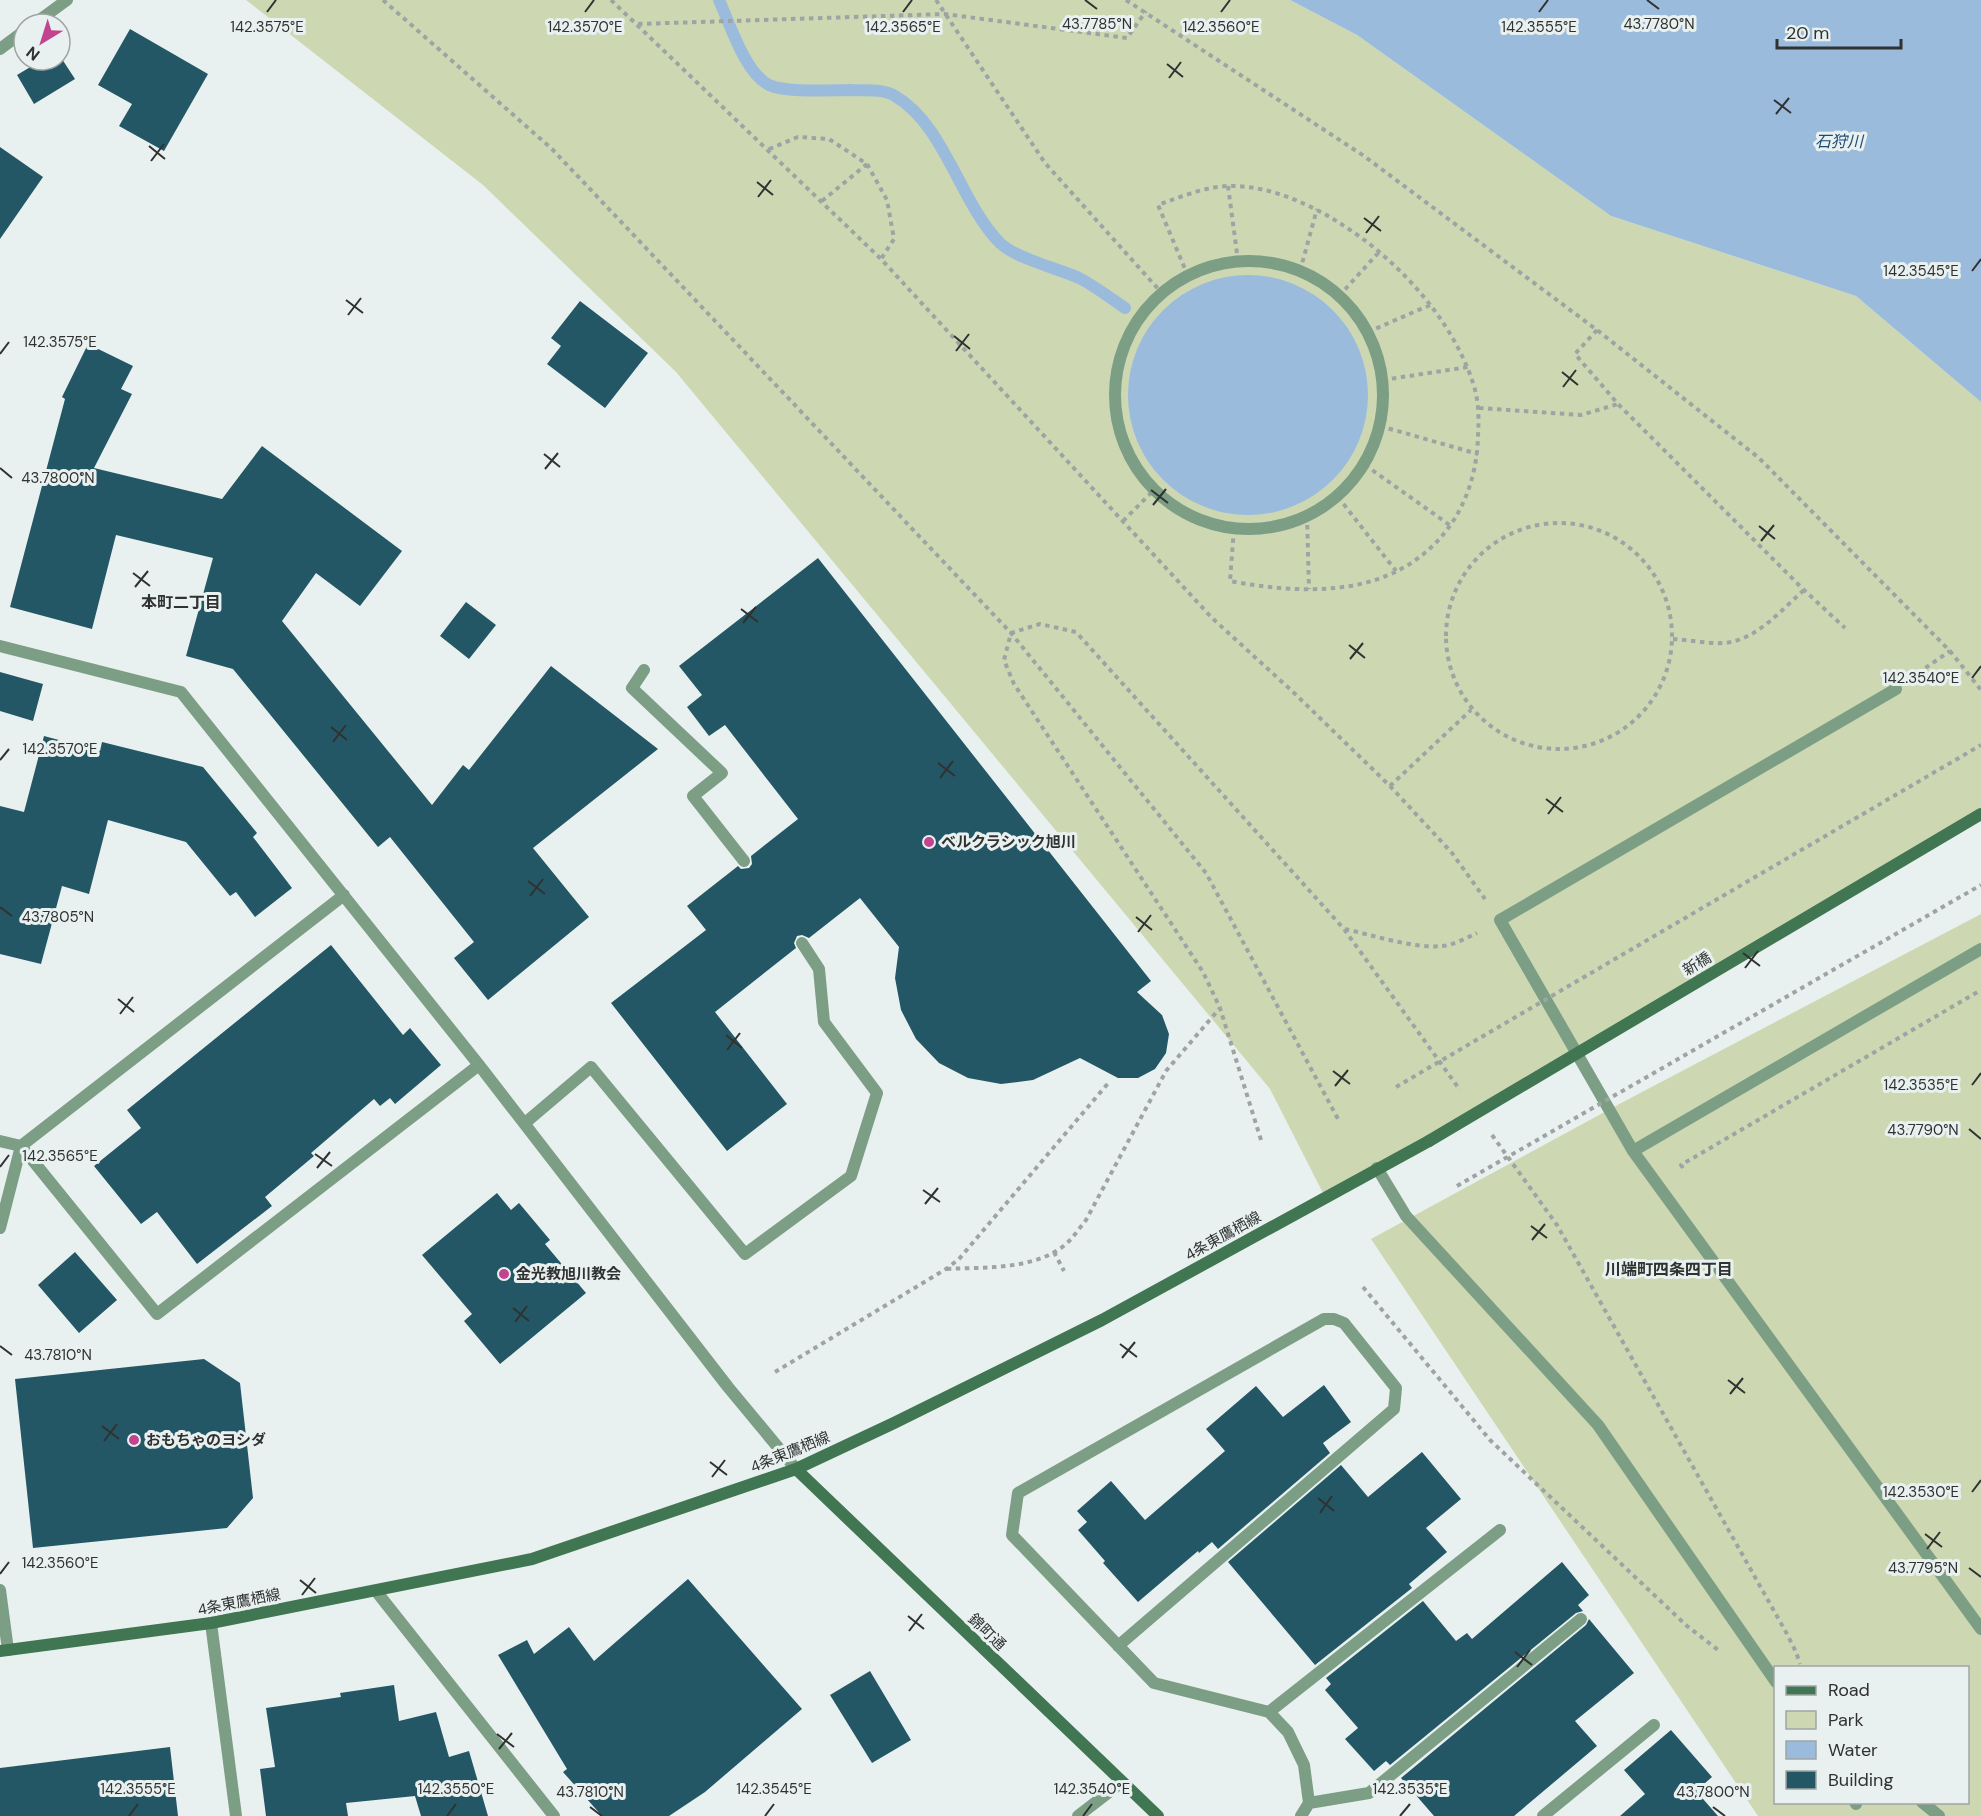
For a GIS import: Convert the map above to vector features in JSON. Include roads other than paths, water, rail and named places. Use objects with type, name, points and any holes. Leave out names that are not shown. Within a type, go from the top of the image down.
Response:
[{"type":"street","points":[[50,12],[66,0]]},
{"type":"street","points":[[1238,261],[1266,262],[1300,271],[1320,282],[1339,296],[1368,332],[1383,380],[1380,426],[1365,465],[1338,497],[1307,516],[1270,527],[1234,528],[1213,524],[1194,517],[1175,506],[1155,489],[1136,466],[1121,434],[1115,400],[1118,365],[1131,332],[1160,291],[1213,266],[1238,261]]},
{"type":"street","points":[[0,646],[181,692],[525,1123],[728,1387],[795,1469]]},
{"type":"street","points":[[644,670],[632,688],[722,772],[693,796],[744,861]]},
{"type":"street","points":[[1896,689],[1500,920],[1633,1151],[1981,1629]]},
{"type":"street","name":"新橋","points":[[1429,1140],[1981,814]]},
{"type":"street","points":[[0,1228],[21,1146],[344,895]]},
{"type":"street","points":[[525,1123],[591,1067],[745,1254],[851,1176],[877,1093],[824,1022],[819,969],[802,943]]},
{"type":"street","points":[[1633,1151],[1981,949]]},
{"type":"street","points":[[0,1141],[21,1146],[157,1314],[479,1065]]},
{"type":"street","name":"4条東鷹栖線","points":[[4,1650],[211,1623],[532,1558],[795,1469],[894,1423],[1102,1320],[1429,1140]]},
{"type":"street","points":[[1377,1168],[1406,1216],[1598,1425],[1774,1679]]},
{"type":"street","points":[[1118,1646],[1394,1409],[1396,1388],[1344,1323],[1334,1319],[1324,1319],[1017,1493],[1012,1535],[1118,1646],[1154,1683],[1269,1712],[1288,1732],[1304,1764],[1309,1803],[1301,1816]]},
{"type":"street","name":"錦町通","points":[[795,1469],[1158,1816]]},
{"type":"street","points":[[1269,1712],[1500,1530]]},
{"type":"street","points":[[0,1590],[4,1650]]},
{"type":"street","points":[[376,1591],[554,1816]]},
{"type":"street","points":[[1309,1803],[1369,1793],[1581,1619]]},
{"type":"street","points":[[211,1623],[236,1816]]},
{"type":"street","points":[[1543,1816],[1654,1725]]},
{"type":"street","points":[[1078,1816],[1122,1782]]},
{"type":"street","points":[[1923,1804],[1939,1816]]},
{"type":"water","name":"石狩川","points":[[1290,0],[1981,0],[1981,402],[1856,296],[1611,216],[1357,35]]},
{"type":"water","points":[[1248,275],[1271,278],[1294,285],[1333,310],[1358,349],[1365,372],[1368,395],[1365,418],[1358,441],[1333,480],[1294,505],[1271,512],[1248,515],[1225,512],[1202,505],[1163,480],[1138,441],[1131,418],[1128,395],[1131,372],[1138,349],[1163,310],[1202,285],[1225,278]]},
{"type":"waterway","points":[[719,0],[739,47],[760,79],[777,88],[873,90],[895,96],[912,109],[927,126],[974,207],[1000,243],[1016,254],[1079,278],[1125,308]]},
{"type":"place","name":"ベルクラシック旭川","points":[[929,842]]},
{"type":"place","name":"金光教旭川教会","points":[[504,1274]]},
{"type":"place","name":"おもちゃのヨシダ","points":[[134,1440]]},
{"type":"district","name":"本町二丁目","points":[[181,602]]},
{"type":"district","name":"川端町四条四丁目","points":[[1669,1269]]}]
